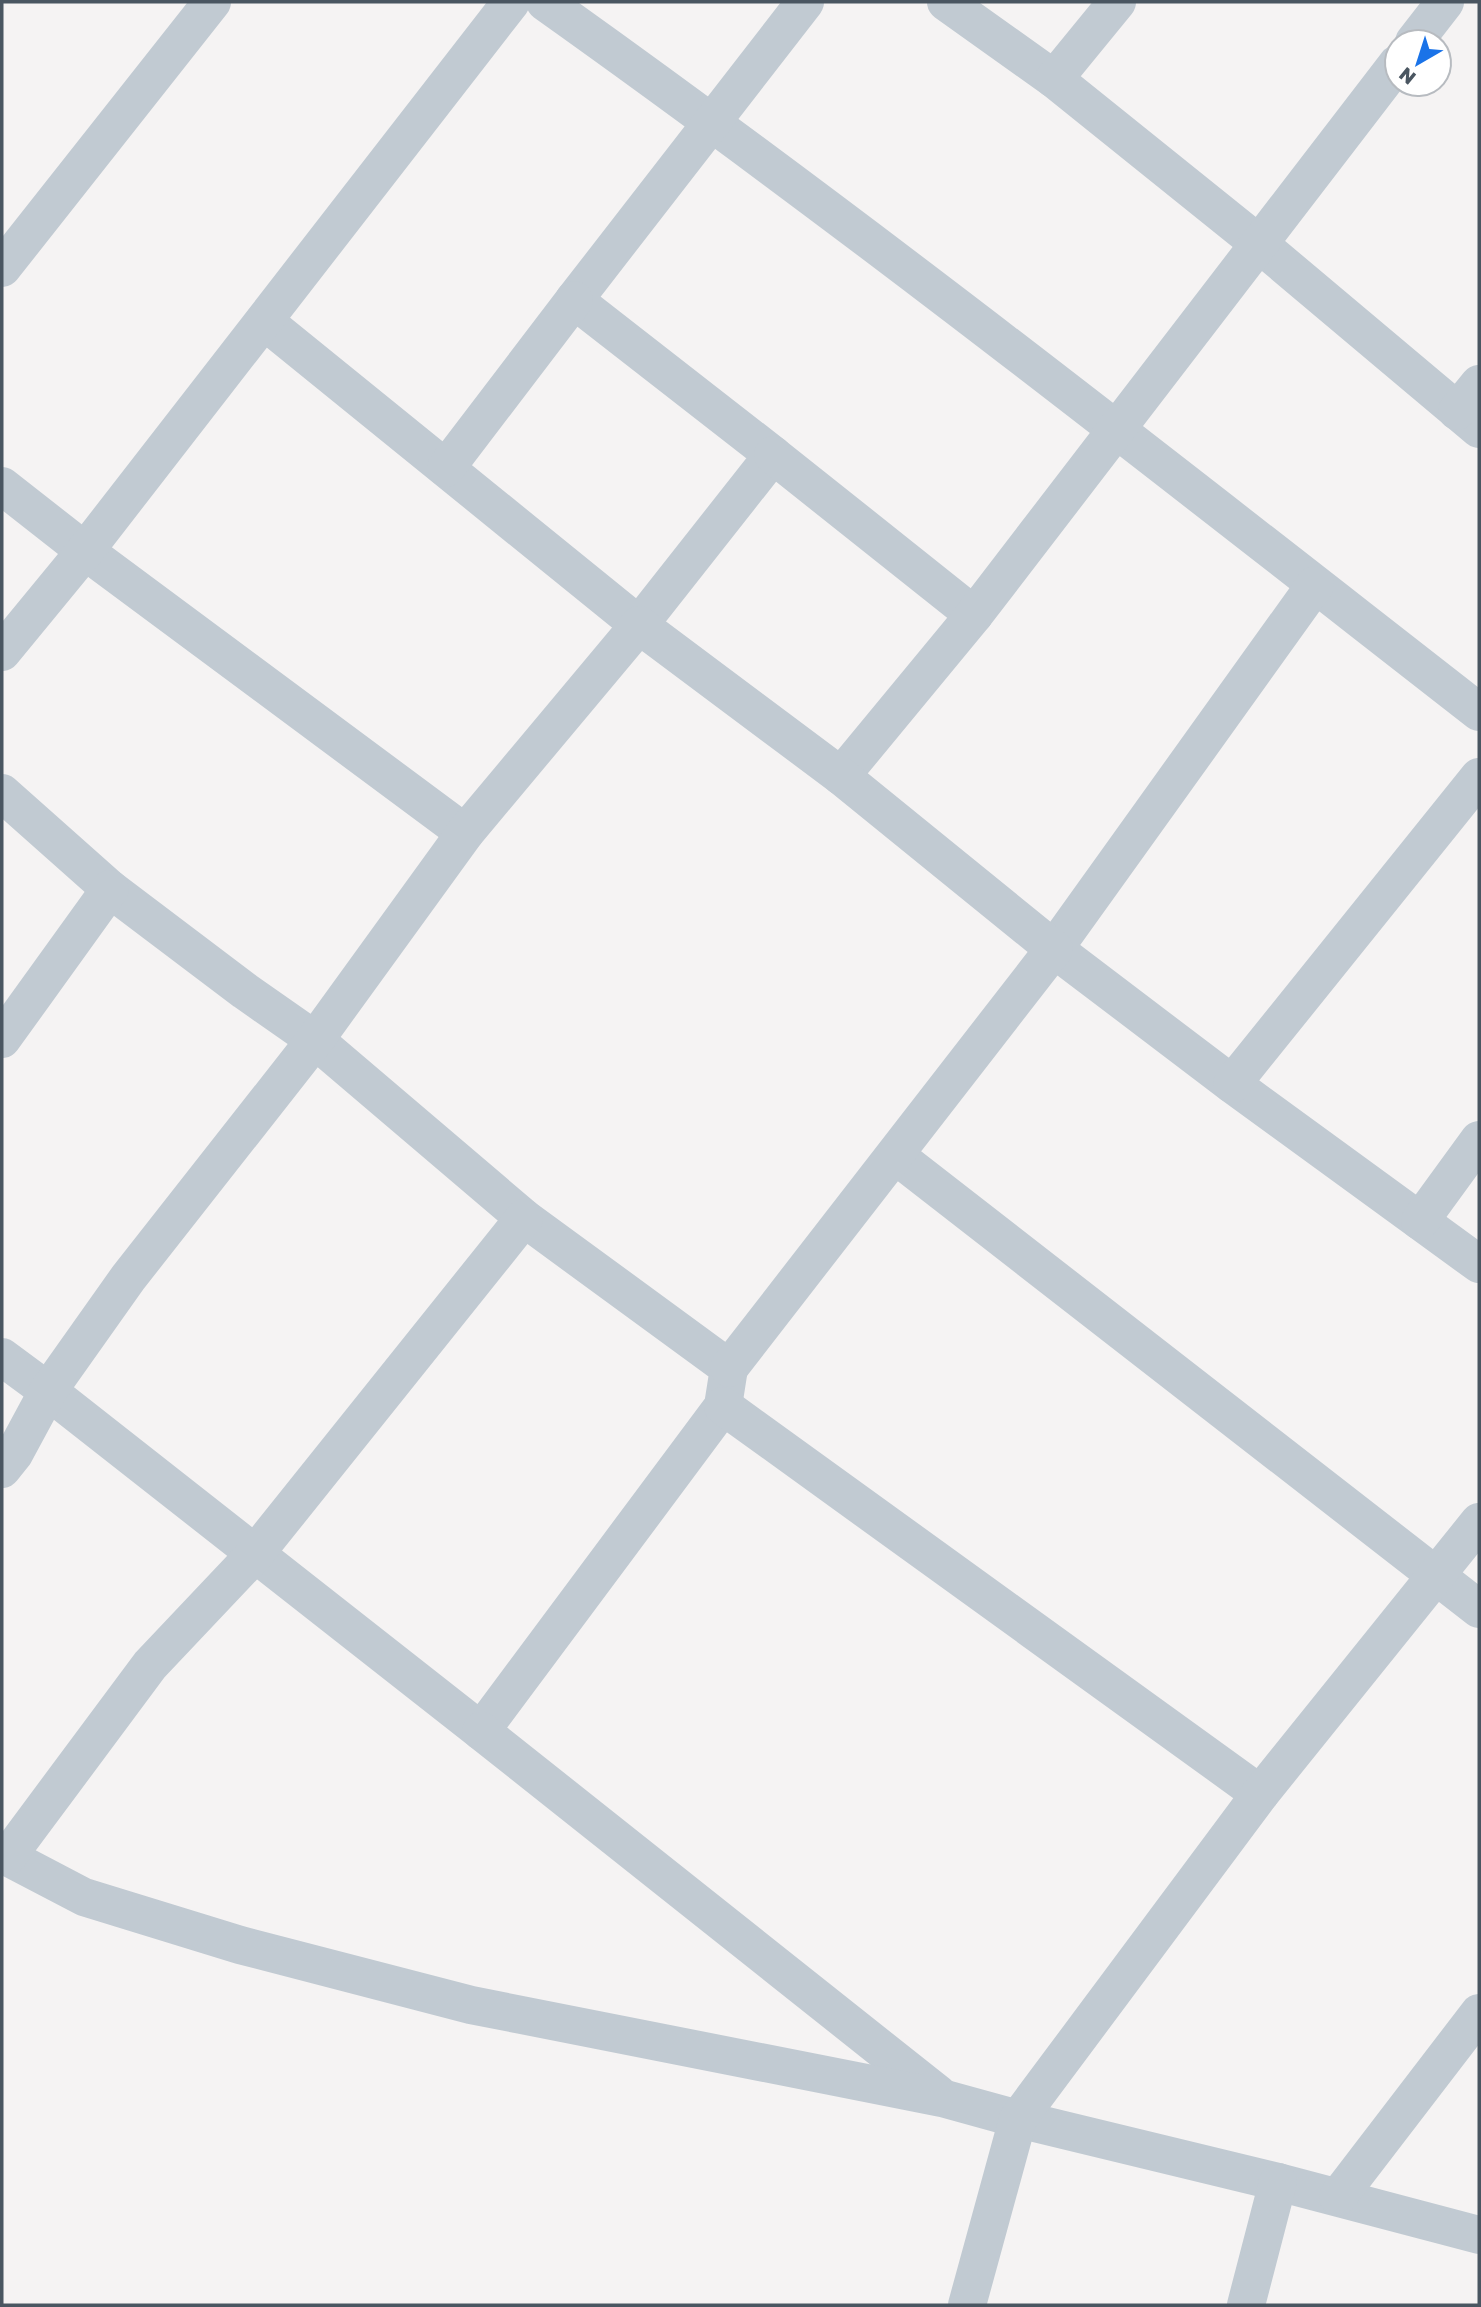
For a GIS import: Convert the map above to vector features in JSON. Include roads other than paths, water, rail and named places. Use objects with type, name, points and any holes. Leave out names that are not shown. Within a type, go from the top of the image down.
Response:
[{"type":"street","points":[[2,268],[212,2]]},
{"type":"street","points":[[2,652],[85,551],[511,2]]},
{"type":"street","points":[[545,2],[713,121],[1117,429],[1479,712]]},
{"type":"street","points":[[446,468],[805,2]]},
{"type":"street","points":[[946,2],[1054,79],[1258,243],[1472,408]]},
{"type":"street","points":[[1054,79],[1117,2]]},
{"type":"street","points":[[1425,28],[1445,2]]},
{"type":"street","points":[[841,776],[974,615],[1383,82]]},
{"type":"street","points":[[574,300],[974,615]]},
{"type":"street","points":[[264,321],[639,625],[841,776],[1054,949],[1232,1084],[1479,1264]]},
{"type":"street","points":[[2,1469],[14,1454],[48,1391],[128,1278],[315,1040],[465,833],[639,625],[773,455]]},
{"type":"street","points":[[2,486],[85,551],[465,833]]},
{"type":"street","points":[[481,1731],[723,1406],[729,1368],[1054,949],[1315,584]]},
{"type":"street","points":[[1232,1084],[1479,777]]},
{"type":"street","points":[[2,793],[110,890],[315,1040],[524,1218],[729,1368]]},
{"type":"street","points":[[2,1039],[110,890]]},
{"type":"street","points":[[1420,1221],[1479,1140]]},
{"type":"street","points":[[895,1155],[1479,1608]]},
{"type":"street","points":[[524,1218],[255,1554],[150,1665],[5,1855],[84,1897],[240,1945],[471,2005],[942,2098],[1479,2235]]},
{"type":"street","points":[[2,1357],[481,1731],[942,2098]]},
{"type":"street","points":[[723,1406],[1260,1794]]},
{"type":"street","points":[[967,2305],[1018,2119],[1260,1794],[1479,1522]]},
{"type":"street","points":[[1338,2197],[1479,2013]]},
{"type":"street","points":[[1246,2305],[1278,2182]]}]
